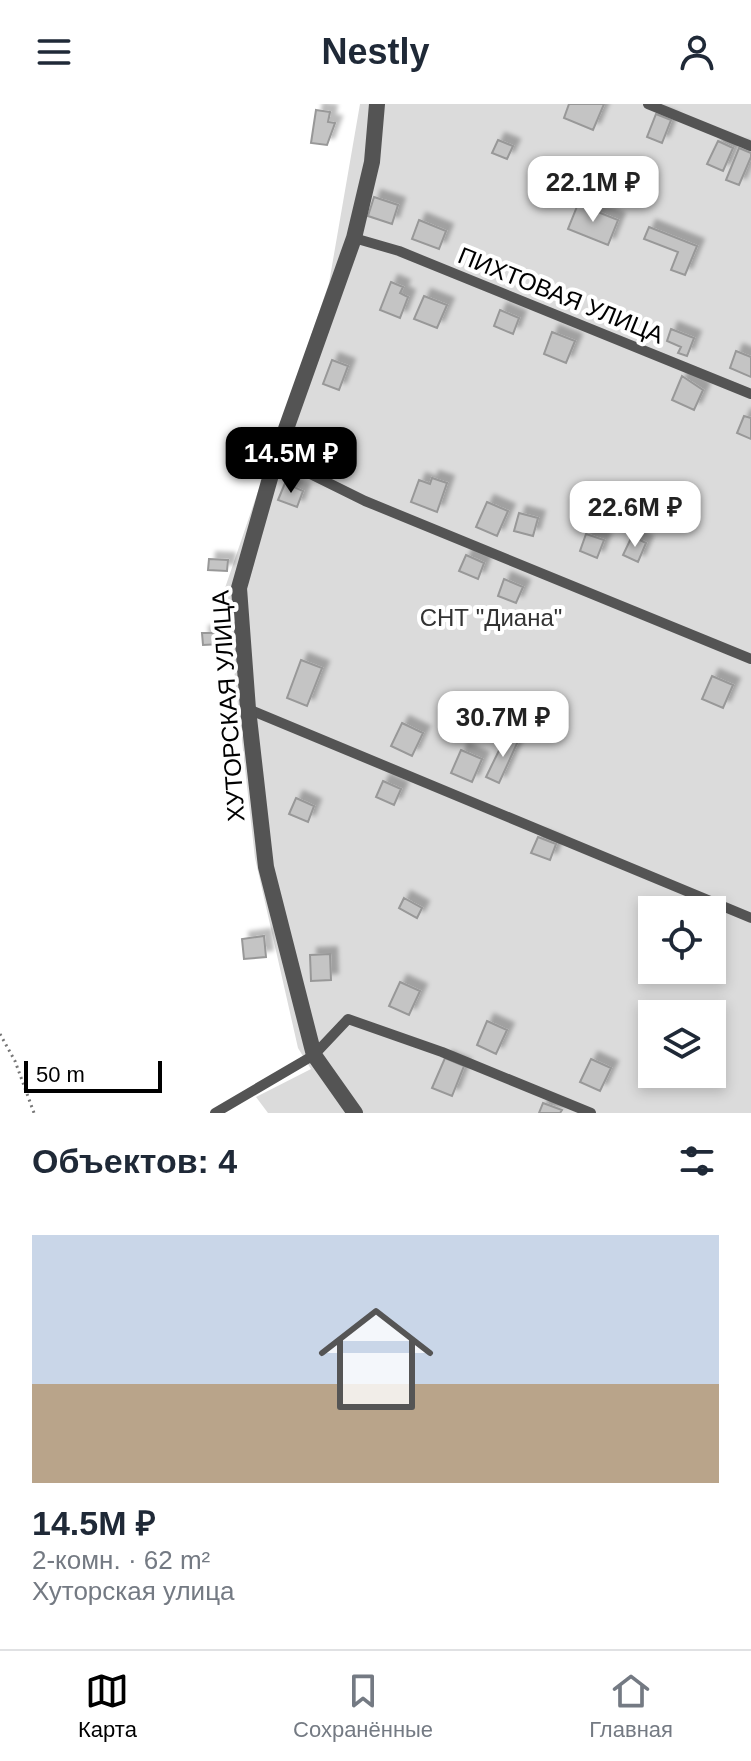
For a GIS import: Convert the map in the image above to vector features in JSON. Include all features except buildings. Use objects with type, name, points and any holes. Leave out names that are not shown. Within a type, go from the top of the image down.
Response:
[{"type":"street","name":"ХУТОРСКАЯ УЛИЦА","points":[[355,1113],[314,1055],[266,867],[248,709],[239,588],[276,457],[354,238],[372,162],[377,104]]},
{"type":"lane","points":[[648,104],[751,146]]},
{"type":"lane","name":"ПИХТОВАЯ УЛИЦА","points":[[354,238],[399,251],[751,394]]},
{"type":"lane","points":[[276,457],[365,501],[751,659]]},
{"type":"lane","points":[[248,709],[751,918]]},
{"type":"lane","points":[[215,1113],[314,1055],[348,1019],[442,1052],[591,1113]]},
{"type":"path","points":[[0,1034],[15,1061],[34,1113]]},
{"type":"green space","name":"СНТ \"Диана\"","points":[[360,104],[751,104],[751,1113],[268,1113],[256,1097],[311,1069],[298,1048],[255,858],[225,588],[329,283]]}]
